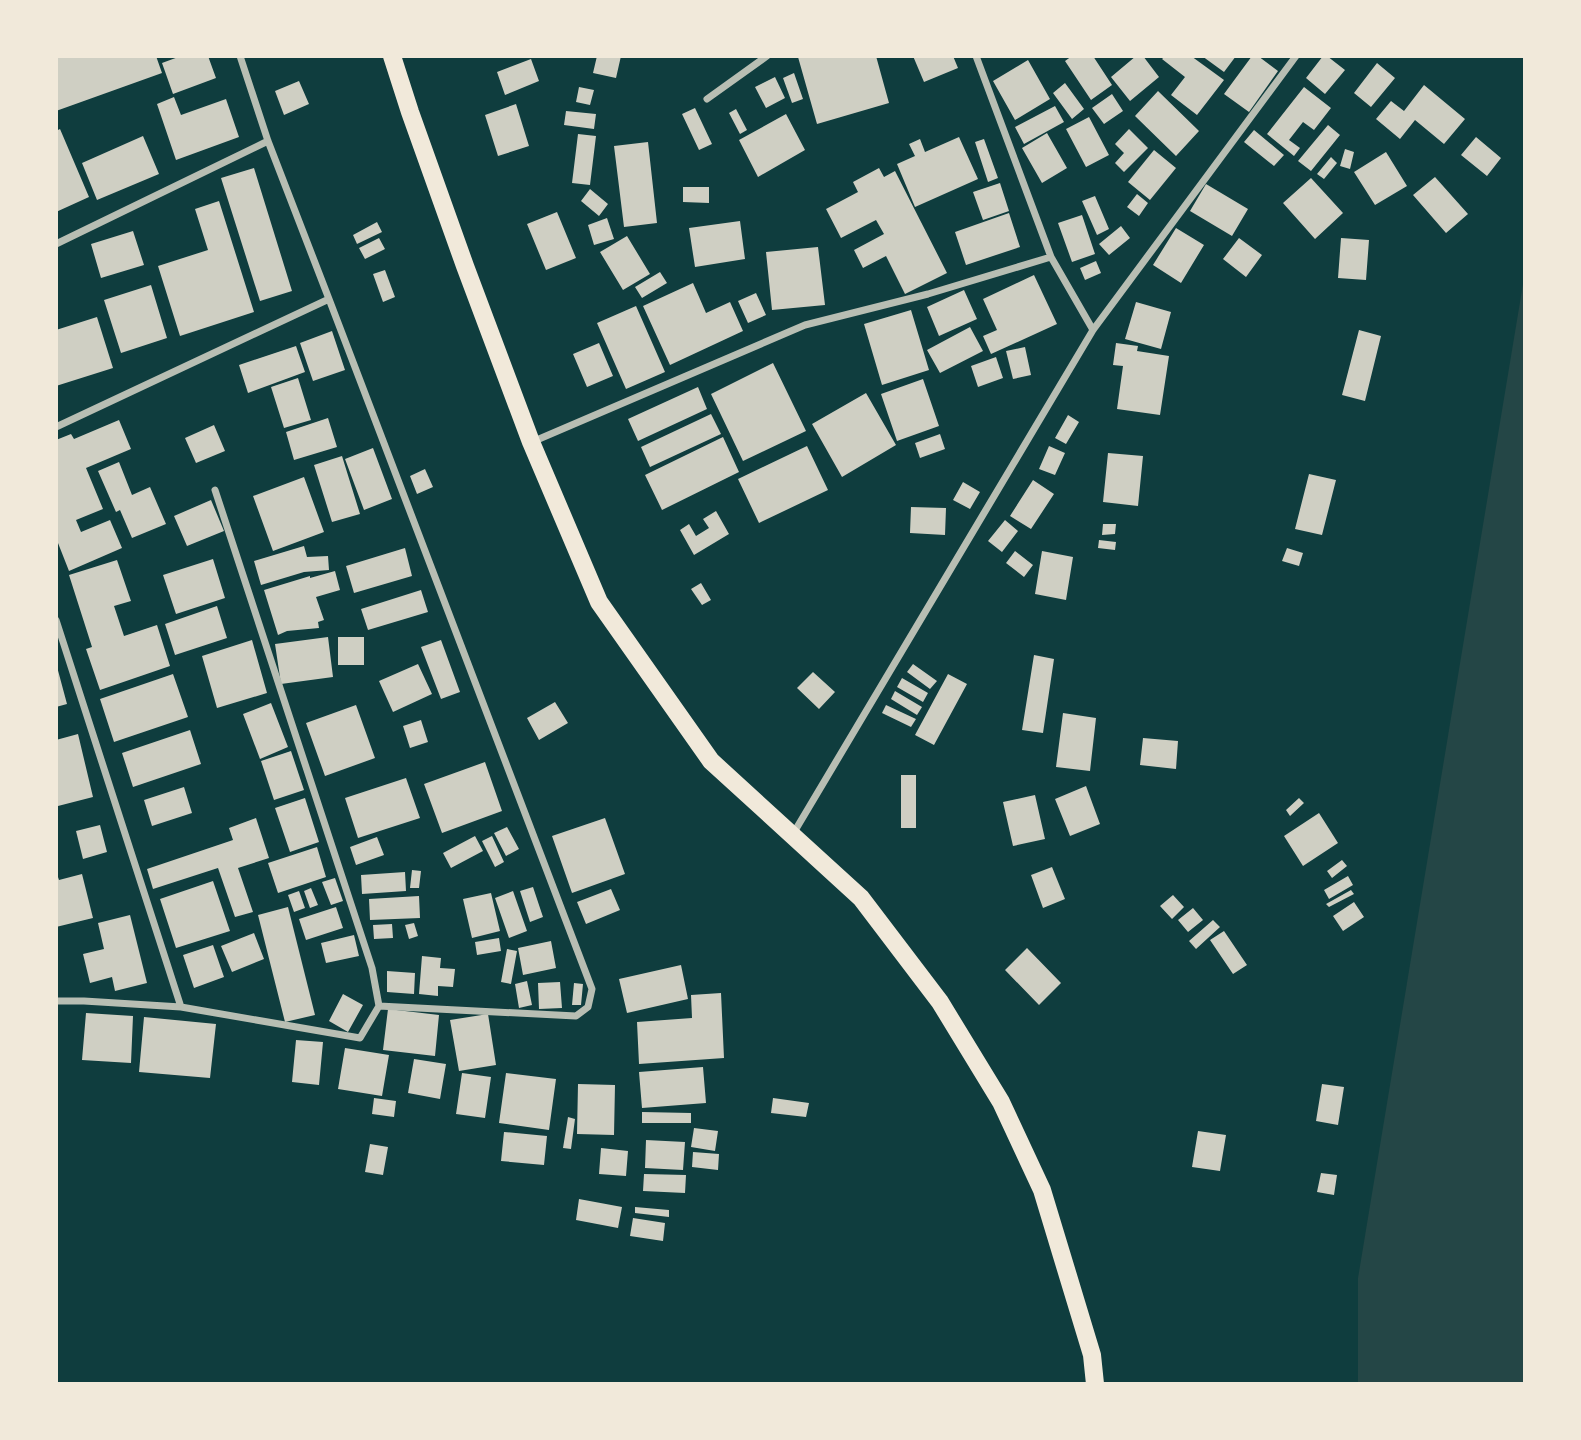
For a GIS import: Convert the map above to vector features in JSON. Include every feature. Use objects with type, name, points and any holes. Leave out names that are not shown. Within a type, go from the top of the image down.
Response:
[{"type":"main road","points":[[392,56],[461,254],[531,442],[600,602],[711,761],[861,898],[940,1002],[1001,1102],[1042,1190],[1092,1354],[1096,1384]]},
{"type":"street","points":[[240,56],[268,141],[592,989],[588,1007],[576,1016],[379,1006]]},
{"type":"street","points":[[707,99],[767,56]]},
{"type":"street","points":[[976,56],[1051,257],[1093,330]]},
{"type":"street","points":[[792,835],[1093,330],[1296,56]]},
{"type":"street","points":[[56,244],[268,141]]},
{"type":"street","points":[[531,442],[805,325],[928,294],[1051,257]]},
{"type":"street","points":[[56,427],[330,299]]},
{"type":"street","points":[[56,1001],[181,1007],[360,1038],[379,1006],[372,968],[215,490]]},
{"type":"street","points":[[56,620],[181,1007]]},
{"type":"shaded area","points":[[1525,272],[1525,1384],[1358,1384],[1358,1278]]},
{"type":"building","points":[[56,56],[156,56],[162,73],[56,111]]},
{"type":"building","points":[[181,56],[208,56],[216,78],[173,94],[162,63]]},
{"type":"building","points":[[597,56],[621,56],[616,78],[593,73]]},
{"type":"building","points":[[876,56],[889,103],[817,124],[798,57]]},
{"type":"building","points":[[913,56],[953,56],[958,68],[924,82]]},
{"type":"building","points":[[1072,56],[1093,56],[1112,85],[1091,100],[1065,61]]},
{"type":"building","points":[[1136,56],[1143,56],[1159,77],[1130,101],[1111,77]]},
{"type":"building","points":[[1165,56],[1191,56],[1224,80],[1197,115],[1171,95],[1185,77],[1162,59]]},
{"type":"building","points":[[1202,56],[1236,56],[1224,72]]},
{"type":"building","points":[[1252,56],[1258,56],[1278,71],[1249,112],[1224,94]]},
{"type":"building","points":[[1323,56],[1327,56],[1345,70],[1325,94],[1306,78]]},
{"type":"building","points":[[531,59],[539,81],[505,95],[497,72]]},
{"type":"building","points":[[1028,60],[1050,99],[1015,120],[993,81]]},
{"type":"building","points":[[1377,63],[1395,78],[1371,107],[1354,93]]},
{"type":"building","points":[[794,73],[803,99],[792,103],[783,78]]},
{"type":"building","points":[[775,77],[785,98],[766,108],[755,87]]},
{"type":"building","points":[[299,81],[309,104],[284,115],[275,91]]},
{"type":"building","points":[[1065,83],[1084,109],[1072,119],[1053,93]]},
{"type":"building","points":[[1424,85],[1465,119],[1444,144],[1415,120],[1400,139],[1376,119],[1391,101],[1404,111]]},
{"type":"building","points":[[579,87],[594,90],[590,105],[576,102]]},
{"type":"building","points":[[1304,87],[1331,108],[1314,130],[1303,122],[1289,140],[1300,148],[1294,156],[1267,134]]},
{"type":"building","points":[[1158,91],[1199,131],[1176,156],[1135,116]]},
{"type":"building","points":[[1112,94],[1123,111],[1104,124],[1092,108]]},
{"type":"building","points":[[174,97],[181,115],[226,99],[239,137],[176,160],[157,104]]},
{"type":"building","points":[[516,104],[529,146],[498,156],[485,115]]},
{"type":"building","points":[[1055,106],[1064,122],[1024,144],[1015,127]]},
{"type":"building","points":[[695,108],[712,144],[699,150],[682,114]]},
{"type":"building","points":[[736,109],[747,130],[740,134],[729,113]]},
{"type":"building","points":[[566,111],[596,114],[594,129],[564,125]]},
{"type":"building","points":[[786,114],[805,150],[758,177],[739,140]]},
{"type":"building","points":[[1089,117],[1109,155],[1086,167],[1066,129]]},
{"type":"building","points":[[1328,125],[1340,135],[1311,171],[1298,161]]},
{"type":"building","points":[[60,129],[89,197],[56,212],[56,131]]},
{"type":"building","points":[[1129,129],[1148,148],[1124,172],[1115,163],[1124,153],[1115,144]]},
{"type":"building","points":[[1254,130],[1284,155],[1274,166],[1244,142]]},
{"type":"building","points":[[1047,133],[1067,168],[1042,183],[1022,148]]},
{"type":"building","points":[[578,134],[596,136],[590,185],[572,183]]},
{"type":"building","points":[[143,136],[159,174],[97,200],[82,163]]},
{"type":"building","points":[[959,137],[978,179],[915,207],[897,164],[915,156],[909,144],[920,139],[925,152]]},
{"type":"building","points":[[1476,137],[1501,158],[1487,176],[1461,155]]},
{"type":"building","points":[[984,139],[998,178],[988,182],[975,142]]},
{"type":"building","points":[[648,142],[657,223],[624,227],[614,146]]},
{"type":"building","points":[[1345,149],[1354,152],[1350,169],[1340,166]]},
{"type":"building","points":[[1154,150],[1176,168],[1150,200],[1128,182]]},
{"type":"building","points":[[1386,152],[1407,186],[1375,205],[1354,172]]},
{"type":"building","points":[[1331,157],[1337,163],[1324,179],[1317,174]]},
{"type":"building","points":[[254,168],[292,291],[260,301],[221,178]]},
{"type":"building","points":[[879,168],[884,177],[895,171],[947,273],[905,294],[886,256],[863,268],[854,250],[884,234],[876,220],[841,238],[826,209],[858,192],[853,182]]},
{"type":"building","points":[[1435,177],[1468,214],[1446,233],[1413,195]]},
{"type":"building","points":[[1311,178],[1343,213],[1315,239],[1283,203]]},
{"type":"building","points":[[1000,183],[1009,211],[983,220],[973,192]]},
{"type":"building","points":[[1206,184],[1248,209],[1232,236],[1190,211]]},
{"type":"building","points":[[683,187],[709,187],[709,203],[683,202]]},
{"type":"building","points":[[590,189],[608,204],[599,216],[581,201]]},
{"type":"building","points":[[1137,194],[1148,203],[1139,216],[1127,207]]},
{"type":"building","points":[[1095,196],[1109,229],[1097,235],[1082,201]]},
{"type":"building","points":[[219,201],[254,312],[180,336],[158,266],[208,250],[195,209]]},
{"type":"building","points":[[557,212],[576,258],[546,270],[527,224]]},
{"type":"building","points":[[1009,213],[1020,247],[966,265],[955,232]]},
{"type":"building","points":[[1082,215],[1095,254],[1072,262],[1058,223]]},
{"type":"building","points":[[607,218],[614,239],[594,245],[588,225]]},
{"type":"building","points":[[740,221],[745,259],[695,267],[689,228]]},
{"type":"building","points":[[377,222],[382,232],[357,244],[353,235]]},
{"type":"building","points":[[1121,226],[1130,238],[1109,255],[1099,244]]},
{"type":"building","points":[[1176,228],[1204,245],[1181,283],[1153,265]]},
{"type":"building","points":[[133,231],[144,265],[101,278],[91,244]]},
{"type":"building","points":[[627,236],[650,274],[623,290],[600,252]]},
{"type":"building","points":[[379,238],[385,249],[365,259],[359,248]]},
{"type":"building","points":[[1239,238],[1262,255],[1246,277],[1223,259]]},
{"type":"building","points":[[1341,238],[1369,240],[1366,280],[1338,278]]},
{"type":"building","points":[[818,247],[825,305],[772,310],[766,252]]},
{"type":"building","points":[[1096,261],[1101,273],[1085,280],[1080,268]]},
{"type":"building","points":[[385,270],[395,297],[383,302],[373,274]]},
{"type":"building","points":[[660,272],[667,283],[642,298],[635,287]]},
{"type":"building","points":[[1034,275],[1057,324],[991,354],[983,336],[997,330],[983,299]]},
{"type":"building","points":[[693,283],[706,313],[730,302],[743,331],[670,365],[643,306]]},
{"type":"building","points":[[151,285],[167,338],[121,353],[104,300]]},
{"type":"building","points":[[964,290],[977,319],[939,336],[927,307]]},
{"type":"building","points":[[756,293],[766,315],[748,323],[738,301]]},
{"type":"building","points":[[1136,302],[1171,312],[1161,349],[1125,339]]},
{"type":"building","points":[[636,306],[665,372],[626,389],[597,323]]},
{"type":"building","points":[[911,310],[929,370],[882,385],[864,324]]},
{"type":"building","points":[[97,317],[113,368],[56,386],[56,330]]},
{"type":"building","points":[[970,327],[983,351],[940,373],[927,350]]},
{"type":"building","points":[[1359,330],[1381,336],[1365,401],[1342,395]]},
{"type":"building","points":[[332,331],[345,370],[313,381],[300,343]]},
{"type":"building","points":[[599,343],[613,376],[587,387],[573,354]]},
{"type":"building","points":[[1116,343],[1138,346],[1137,351],[1169,356],[1160,415],[1117,409],[1123,366],[1113,365]]},
{"type":"building","points":[[296,346],[305,372],[248,393],[239,365]]},
{"type":"building","points":[[1025,347],[1031,375],[1013,379],[1006,351]]},
{"type":"building","points":[[996,357],[1003,378],[978,387],[971,366]]},
{"type":"building","points":[[773,363],[806,431],[743,461],[711,394]]},
{"type":"building","points":[[298,378],[311,420],[284,428],[271,387]]},
{"type":"building","points":[[923,379],[939,426],[897,441],[881,394]]},
{"type":"building","points":[[698,387],[707,409],[638,441],[628,419]]},
{"type":"building","points":[[866,393],[896,445],[842,477],[812,424]]},
{"type":"building","points":[[711,414],[721,434],[650,467],[641,447]]},
{"type":"building","points":[[1068,415],[1079,422],[1066,444],[1055,438]]},
{"type":"building","points":[[328,418],[337,447],[294,460],[286,432]]},
{"type":"building","points":[[119,420],[131,449],[86,468],[103,509],[76,520],[81,532],[110,520],[122,548],[69,571],[56,543],[56,440],[71,434],[74,439]]},
{"type":"building","points":[[214,425],[225,451],[196,463],[185,438]]},
{"type":"building","points":[[940,434],[945,449],[920,458],[915,443]]},
{"type":"building","points":[[723,437],[739,472],[662,510],[645,475]]},
{"type":"building","points":[[807,446],[828,490],[759,523],[738,479]]},
{"type":"building","points":[[1049,446],[1065,453],[1055,475],[1039,469]]},
{"type":"building","points":[[373,448],[392,499],[364,510],[345,459]]},
{"type":"building","points":[[1108,453],[1143,456],[1138,506],[1103,502]]},
{"type":"building","points":[[342,456],[360,514],[332,522],[314,465]]},
{"type":"building","points":[[119,462],[132,495],[150,487],[166,524],[132,538],[120,510],[116,512],[98,471]]},
{"type":"building","points":[[425,469],[433,487],[417,494],[410,476]]},
{"type":"building","points":[[1309,474],[1336,480],[1322,535],[1295,529]]},
{"type":"building","points":[[304,477],[324,532],[273,551],[253,496]]},
{"type":"building","points":[[1033,480],[1054,494],[1031,529],[1010,516]]},
{"type":"building","points":[[963,482],[980,492],[970,509],[953,500]]},
{"type":"building","points":[[211,500],[224,531],[187,546],[174,516]]},
{"type":"building","points":[[911,507],[946,508],[945,535],[910,533]]},
{"type":"building","points":[[716,511],[729,534],[694,555],[680,530],[689,524],[696,536],[709,528],[703,519]]},
{"type":"building","points":[[1005,520],[1018,531],[1002,552],[988,541]]},
{"type":"building","points":[[1103,524],[1116,524],[1115,534],[1102,535]]},
{"type":"building","points":[[1099,540],[1116,542],[1115,550],[1098,548]]},
{"type":"building","points":[[304,546],[307,557],[328,556],[329,570],[304,572],[261,585],[254,561]]},
{"type":"building","points":[[405,548],[412,576],[354,593],[346,566]]},
{"type":"building","points":[[1287,548],[1303,553],[1299,566],[1282,561]]},
{"type":"building","points":[[1015,551],[1033,565],[1024,577],[1006,563]]},
{"type":"building","points":[[1042,551],[1073,557],[1066,600],[1035,594]]},
{"type":"building","points":[[213,559],[225,598],[176,614],[163,575]]},
{"type":"building","points":[[117,560],[131,601],[114,606],[124,636],[157,625],[170,666],[100,690],[86,649],[92,647],[69,575]]},
{"type":"building","points":[[335,571],[340,590],[316,597],[324,620],[318,622],[319,628],[287,631],[278,635],[264,590]]},
{"type":"building","points":[[701,583],[711,600],[702,605],[691,589]]},
{"type":"building","points":[[421,590],[428,612],[368,630],[361,609]]},
{"type":"building","points":[[217,606],[227,638],[175,655],[165,624]]},
{"type":"building","points":[[328,637],[333,677],[281,684],[275,644]]},
{"type":"building","points":[[338,637],[364,637],[364,665],[338,665]]},
{"type":"building","points":[[252,640],[267,693],[217,708],[202,656]]},
{"type":"building","points":[[441,640],[460,692],[441,699],[421,647]]},
{"type":"building","points":[[1034,655],[1054,659],[1043,733],[1022,730]]},
{"type":"building","points":[[56,663],[67,704],[56,707]]},
{"type":"building","points":[[418,664],[432,694],[393,712],[379,681]]},
{"type":"building","points":[[913,664],[937,681],[930,689],[907,672]]},
{"type":"building","points":[[813,672],[835,692],[819,709],[797,688]]},
{"type":"building","points":[[173,674],[188,717],[114,742],[100,699]]},
{"type":"building","points":[[948,674],[967,684],[934,745],[915,735]]},
{"type":"building","points":[[902,678],[928,693],[923,702],[897,687]]},
{"type":"building","points":[[895,691],[922,707],[917,715],[891,699]]},
{"type":"building","points":[[555,702],[568,723],[539,740],[527,718]]},
{"type":"building","points":[[271,703],[288,747],[260,759],[243,714]]},
{"type":"building","points":[[356,705],[375,758],[325,776],[306,723]]},
{"type":"building","points":[[886,705],[916,719],[911,727],[882,713]]},
{"type":"building","points":[[1063,713],[1096,718],[1090,771],[1056,767]]},
{"type":"building","points":[[421,720],[428,742],[410,748],[403,726]]},
{"type":"building","points":[[190,730],[201,764],[133,787],[122,753]]},
{"type":"building","points":[[78,734],[93,797],[58,806],[56,740]]},
{"type":"building","points":[[1143,738],[1178,741],[1176,769],[1140,765]]},
{"type":"building","points":[[291,751],[304,790],[274,800],[261,761]]},
{"type":"building","points":[[485,762],[502,811],[442,833],[424,784]]},
{"type":"building","points":[[901,775],[916,775],[916,828],[901,828]]},
{"type":"building","points":[[406,778],[420,818],[358,838],[345,798]]},
{"type":"building","points":[[1086,786],[1100,824],[1070,836],[1055,799]]},
{"type":"building","points":[[184,787],[192,813],[152,826],[144,800]]},
{"type":"building","points":[[1035,795],[1045,839],[1013,846],[1003,802]]},
{"type":"building","points":[[305,798],[319,842],[290,852],[275,808]]},
{"type":"building","points":[[1299,798],[1304,803],[1290,816],[1286,810]]},
{"type":"building","points":[[1319,813],[1338,843],[1303,866],[1284,836]]},
{"type":"building","points":[[256,818],[269,858],[238,868],[253,912],[235,917],[218,868],[153,889],[147,869],[233,840],[229,828]]},
{"type":"building","points":[[605,818],[625,874],[572,893],[552,836]]},
{"type":"building","points":[[100,825],[107,852],[83,859],[76,831]]},
{"type":"building","points":[[507,827],[519,849],[506,856],[494,833]]},
{"type":"building","points":[[475,836],[483,851],[451,868],[443,853]]},
{"type":"building","points":[[492,836],[504,862],[495,867],[482,841]]},
{"type":"building","points":[[377,837],[384,855],[356,865],[350,847]]},
{"type":"building","points":[[317,847],[326,877],[278,893],[268,863]]},
{"type":"building","points":[[1342,860],[1347,866],[1332,878],[1327,871]]},
{"type":"building","points":[[1052,867],[1065,899],[1043,908],[1031,875]]},
{"type":"building","points":[[412,870],[421,871],[419,888],[410,888]]},
{"type":"building","points":[[56,871],[59,880],[82,874],[93,918],[56,927]]},
{"type":"building","points":[[405,872],[406,891],[362,894],[361,875]]},
{"type":"building","points":[[1348,876],[1353,885],[1329,899],[1324,890]]},
{"type":"building","points":[[335,878],[343,901],[331,905],[322,882]]},
{"type":"building","points":[[213,881],[230,931],[176,948],[160,899]]},
{"type":"building","points":[[533,887],[543,917],[530,922],[520,891]]},
{"type":"building","points":[[311,888],[318,905],[310,908],[304,891]]},
{"type":"building","points":[[611,889],[620,910],[586,924],[577,902]]},
{"type":"building","points":[[1351,890],[1354,894],[1329,907],[1326,904]]},
{"type":"building","points":[[299,891],[305,908],[294,912],[288,895]]},
{"type":"building","points":[[513,891],[527,931],[509,938],[495,898]]},
{"type":"building","points":[[491,893],[500,931],[472,938],[463,899]]},
{"type":"building","points":[[1173,895],[1184,907],[1172,919],[1160,906]]},
{"type":"building","points":[[419,896],[420,918],[370,920],[369,899]]},
{"type":"building","points":[[1354,902],[1364,917],[1343,931],[1333,916]]},
{"type":"building","points":[[288,907],[315,1015],[285,1022],[258,915]]},
{"type":"building","points":[[336,907],[343,928],[306,940],[299,919]]},
{"type":"building","points":[[1193,908],[1203,920],[1188,932],[1178,920]]},
{"type":"building","points":[[130,915],[147,983],[115,991],[112,977],[90,983],[83,954],[104,949],[98,923]]},
{"type":"building","points":[[1213,920],[1220,927],[1196,949],[1189,941]]},
{"type":"building","points":[[414,923],[418,936],[409,939],[405,925]]},
{"type":"building","points":[[392,924],[393,938],[374,939],[373,925]]},
{"type":"building","points":[[1224,931],[1247,965],[1233,974],[1210,940]]},
{"type":"building","points":[[254,933],[264,959],[232,972],[221,946]]},
{"type":"building","points":[[354,935],[359,956],[326,963],[321,943]]},
{"type":"building","points":[[499,938],[501,951],[477,955],[475,942]]},
{"type":"building","points":[[551,941],[556,968],[523,975],[518,948]]},
{"type":"building","points":[[213,945],[224,977],[194,988],[183,955]]},
{"type":"building","points":[[1027,948],[1061,983],[1039,1005],[1005,970]]},
{"type":"building","points":[[507,949],[517,951],[511,984],[501,982]]},
{"type":"building","points":[[422,956],[441,958],[440,968],[455,969],[453,987],[438,986],[438,996],[419,994]]},
{"type":"building","points":[[681,965],[688,999],[627,1013],[619,979]]},
{"type":"building","points":[[387,971],[415,973],[414,994],[387,992]]},
{"type":"building","points":[[527,981],[532,1005],[519,1008],[515,984]]},
{"type":"building","points":[[560,982],[562,1008],[539,1009],[538,983]]},
{"type":"building","points":[[574,983],[583,984],[581,1005],[572,1005]]},
{"type":"building","points":[[721,993],[724,1058],[639,1064],[637,1022],[692,1018],[691,995]]},
{"type":"building","points":[[343,994],[363,1005],[348,1032],[329,1021]]},
{"type":"building","points":[[388,1009],[439,1015],[435,1056],[383,1050]]},
{"type":"building","points":[[86,1013],[133,1016],[131,1063],[82,1060]]},
{"type":"building","points":[[488,1014],[496,1065],[459,1071],[450,1020]]},
{"type":"building","points":[[144,1017],[216,1024],[210,1078],[139,1072]]},
{"type":"building","points":[[296,1040],[323,1042],[319,1085],[292,1082]]},
{"type":"building","points":[[345,1048],[389,1055],[382,1096],[338,1089]]},
{"type":"building","points":[[414,1059],[446,1064],[440,1099],[408,1093]]},
{"type":"building","points":[[703,1067],[706,1103],[642,1108],[639,1072]]},
{"type":"building","points":[[462,1073],[491,1077],[485,1118],[456,1114]]},
{"type":"building","points":[[506,1073],[556,1079],[549,1130],[499,1123]]},
{"type":"building","points":[[578,1084],[615,1085],[614,1135],[577,1134]]},
{"type":"building","points":[[1322,1084],[1344,1087],[1338,1125],[1316,1121]]},
{"type":"building","points":[[374,1098],[396,1101],[394,1117],[372,1114]]},
{"type":"building","points":[[773,1098],[809,1103],[806,1117],[771,1113]]},
{"type":"building","points":[[642,1112],[691,1113],[691,1123],[642,1123]]},
{"type":"building","points":[[568,1117],[575,1119],[571,1149],[563,1148]]},
{"type":"building","points":[[694,1128],[718,1131],[715,1151],[691,1147]]},
{"type":"building","points":[[1198,1131],[1226,1135],[1220,1171],[1192,1167]]},
{"type":"building","points":[[504,1132],[547,1136],[544,1165],[501,1161]]},
{"type":"building","points":[[646,1140],[685,1142],[683,1170],[645,1168]]},
{"type":"building","points":[[370,1144],[388,1147],[383,1175],[365,1172]]},
{"type":"building","points":[[601,1148],[628,1151],[626,1176],[599,1174]]},
{"type":"building","points":[[693,1152],[719,1154],[718,1170],[692,1167]]},
{"type":"building","points":[[1321,1173],[1337,1175],[1334,1195],[1317,1192]]},
{"type":"building","points":[[644,1174],[686,1175],[685,1193],[643,1191]]},
{"type":"building","points":[[579,1199],[622,1207],[618,1228],[576,1220]]},
{"type":"building","points":[[635,1207],[669,1210],[669,1217],[635,1213]]},
{"type":"building","points":[[633,1218],[665,1223],[663,1241],[630,1236]]}]
